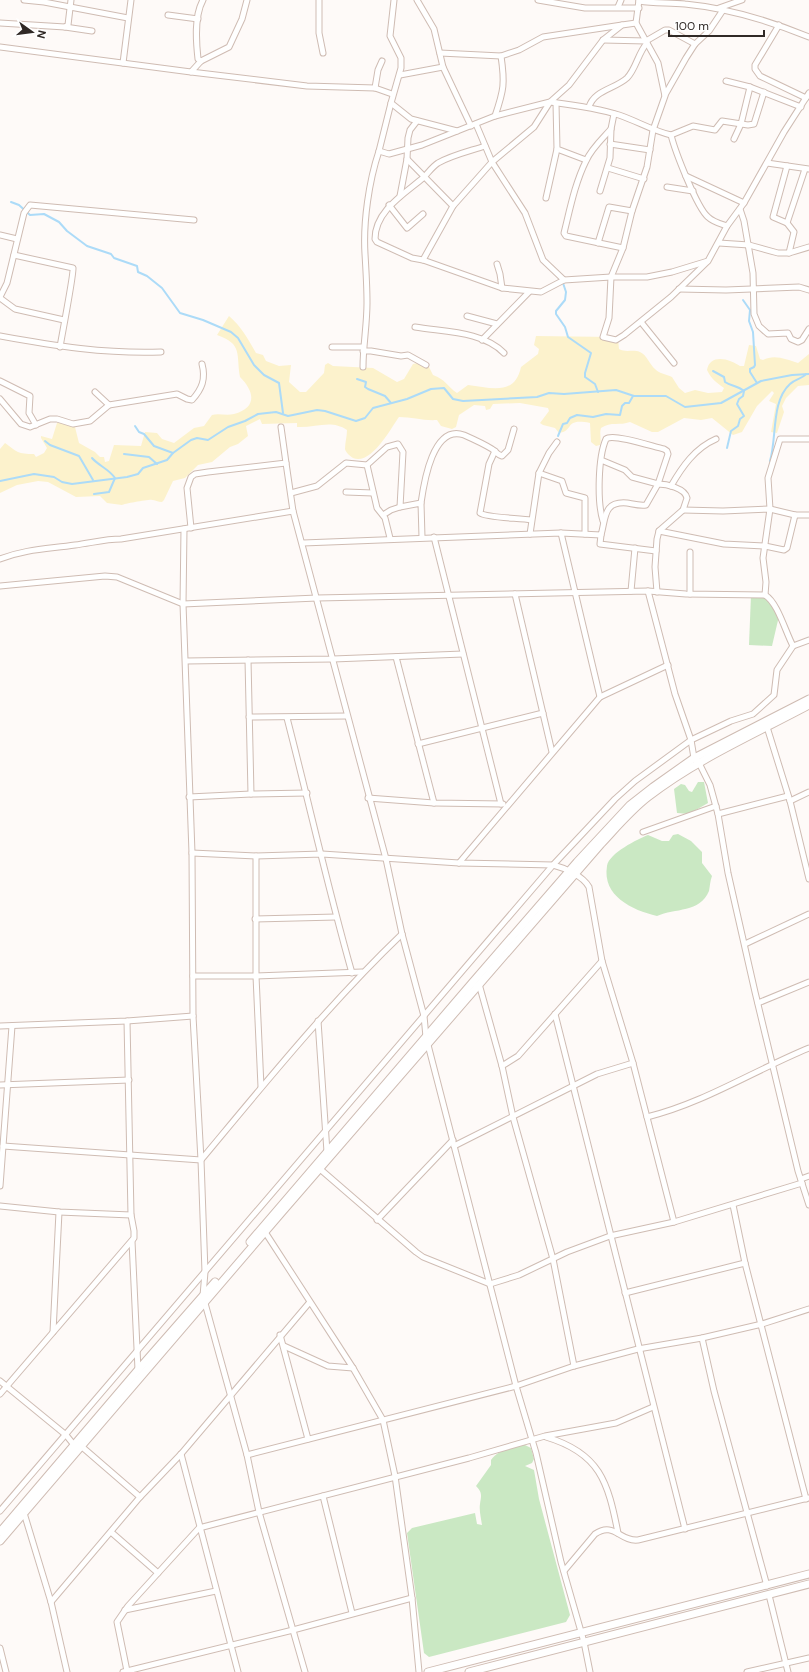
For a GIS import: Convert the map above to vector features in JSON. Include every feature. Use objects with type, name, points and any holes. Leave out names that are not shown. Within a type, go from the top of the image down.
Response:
[{"type":"street","points":[[24,0],[44,2],[128,18]]},
{"type":"street","points":[[65,27],[68,25],[71,0]]},
{"type":"street","points":[[123,63],[131,0]]},
{"type":"street","points":[[201,61],[198,58],[196,42],[200,6],[203,0]]},
{"type":"street","points":[[192,72],[201,61],[229,47],[242,19],[247,0]]},
{"type":"street","points":[[319,0],[319,33],[323,53]]},
{"type":"street","points":[[363,367],[363,349],[367,313],[367,265],[365,254],[367,215],[374,166],[391,103],[392,94],[400,75],[401,58],[390,36],[394,0]]},
{"type":"street","points":[[417,0],[434,29],[443,67],[492,162],[525,213],[545,263],[564,280]]},
{"type":"street","points":[[538,0],[585,8],[639,8]]},
{"type":"street","points":[[618,7],[621,0]]},
{"type":"street","points":[[742,0],[721,9],[709,31],[696,44],[665,96],[653,130],[644,179],[632,211],[624,248],[610,277],[609,318],[603,337],[616,340],[641,322],[708,261],[727,226],[744,203],[784,132],[808,96],[760,76],[755,69],[755,65],[779,25]]},
{"type":"street","points":[[665,96],[658,63],[636,23],[639,1],[657,4],[673,1],[721,9],[779,25],[809,37]]},
{"type":"street","points":[[168,15],[198,19]]},
{"type":"street","points":[[0,23],[65,27],[92,31]]},
{"type":"street","points":[[440,53],[501,56],[519,50],[543,37],[636,23]]},
{"type":"street","points":[[424,260],[453,206],[492,162],[534,127],[603,40],[622,25]]},
{"type":"street","points":[[588,107],[594,97],[628,76],[646,42],[666,30],[669,30],[696,44]]},
{"type":"street","points":[[603,40],[646,42]]},
{"type":"street","points":[[0,47],[308,86],[375,88],[392,94]]},
{"type":"street","points":[[495,116],[504,91],[501,56]]},
{"type":"street","points":[[375,88],[378,70],[382,61]]},
{"type":"street","points":[[400,75],[443,67]]},
{"type":"street","points":[[726,81],[750,87],[801,107]]},
{"type":"street","points":[[734,138],[741,124],[750,87]]},
{"type":"street","points":[[379,151],[389,154],[408,149],[495,116],[553,103],[588,107],[614,114],[653,130],[671,135],[693,126],[715,130],[722,121],[741,124],[754,124],[764,92]]},
{"type":"street","points":[[391,103],[408,117],[417,122],[457,131]]},
{"type":"street","points":[[546,198],[557,149],[553,103]]},
{"type":"street","points":[[600,192],[608,168],[611,129],[614,114]]},
{"type":"street","points":[[400,196],[407,160],[410,130],[417,122]]},
{"type":"street","points":[[611,129],[594,148],[586,160],[572,198],[564,234],[624,248]]},
{"type":"street","points":[[671,135],[686,176],[705,214],[714,221],[727,226]]},
{"type":"street","points":[[610,144],[650,150]]},
{"type":"street","points":[[485,146],[444,160],[400,196],[389,206],[380,222],[375,239],[377,242],[398,253],[424,260],[502,288],[528,292],[541,292],[564,280],[610,277],[647,277],[672,272],[708,261]]},
{"type":"street","points":[[557,149],[586,160]]},
{"type":"street","points":[[407,160],[453,206]]},
{"type":"street","points":[[767,163],[807,169],[786,223]]},
{"type":"street","points":[[787,166],[773,217],[786,223],[794,232],[789,253]]},
{"type":"street","points":[[608,168],[644,179]]},
{"type":"street","points":[[686,176],[744,203]]},
{"type":"street","points":[[667,187],[693,191]]},
{"type":"street","points":[[64,320],[15,309],[0,297],[7,283],[24,213],[30,205],[194,220]]},
{"type":"street","points":[[389,206],[407,228],[423,214]]},
{"type":"street","points":[[598,243],[609,207],[632,211]]},
{"type":"street","points":[[740,209],[749,245],[753,273],[754,314],[763,332],[768,334],[788,333],[791,339],[798,342],[802,340],[809,329]]},
{"type":"street","points":[[0,235],[17,239]]},
{"type":"street","points":[[719,243],[749,245],[778,253],[789,253],[809,247]]},
{"type":"street","points":[[14,256],[73,268],[74,272],[60,347]]},
{"type":"street","points":[[497,264],[502,288]]},
{"type":"street","points":[[679,289],[726,290],[799,287],[809,290]]},
{"type":"street","points":[[482,340],[528,292]]},
{"type":"street","points":[[467,316],[497,324]]},
{"type":"street","points":[[641,322],[674,363]]},
{"type":"street","points":[[415,328],[482,340],[497,347],[504,353]]},
{"type":"street","points":[[0,336],[60,347],[116,352],[161,352]]},
{"type":"street","points":[[332,348],[363,349],[395,356],[408,355],[426,365]]},
{"type":"street","points":[[0,399],[21,424],[30,427],[50,419],[57,419],[73,424],[90,421],[109,405],[177,394],[187,400],[192,400],[202,386],[204,378],[202,364]]},
{"type":"street","points":[[0,381],[30,396],[28,408],[36,425]]},
{"type":"street","points":[[95,392],[109,405]]},
{"type":"street","points":[[281,426],[293,511],[303,543],[368,798],[386,859],[402,934],[424,1016],[427,1040],[516,1386],[533,1440],[564,1571],[584,1642],[590,1672]]},
{"type":"street","points":[[422,537],[421,503],[425,479],[439,444],[445,437],[456,434],[464,435],[501,456],[505,455],[508,450],[514,429]]},
{"type":"street","points":[[603,522],[600,507],[601,460],[605,443],[611,437],[668,451],[658,484],[646,505],[615,503],[607,510],[601,535],[600,544],[656,550]]},
{"type":"street","points":[[671,486],[684,465],[694,454],[716,439]]},
{"type":"street","points":[[765,595],[766,582],[763,558],[770,510],[768,478],[780,439],[809,439]]},
{"type":"street","points":[[530,534],[539,473],[549,453],[557,442]]},
{"type":"street","points":[[291,493],[317,486],[346,463],[367,465],[387,447],[393,444],[398,444],[403,452],[400,507]]},
{"type":"street","points":[[495,452],[489,464],[480,513],[491,516],[516,517],[531,520]]},
{"type":"street","points":[[601,460],[625,470],[632,477],[671,486],[686,495],[682,510],[660,531],[656,550],[655,567],[657,592]]},
{"type":"street","points":[[191,528],[186,488],[191,477],[195,474],[286,463]]},
{"type":"street","points":[[367,465],[377,508],[387,523],[390,538]]},
{"type":"street","points":[[539,473],[562,481],[566,493],[585,498],[585,534]]},
{"type":"street","points":[[346,492],[373,493]]},
{"type":"street","points":[[383,515],[400,507],[421,503]]},
{"type":"street","points":[[682,510],[770,510],[795,516],[809,515]]},
{"type":"street","points":[[0,559],[29,550],[74,546],[105,539],[191,528],[293,511]]},
{"type":"street","points":[[660,531],[724,544],[765,546],[786,550],[795,516]]},
{"type":"street","points":[[184,529],[183,604],[192,853],[193,1016],[201,1160],[205,1272],[204,1300],[246,1455],[259,1512],[305,1672]]},
{"type":"street","points":[[303,543],[390,538],[471,537],[562,533],[601,535]]},
{"type":"street","points":[[562,533],[577,592],[600,697]]},
{"type":"street","points":[[434,537],[501,804]]},
{"type":"street","points":[[630,591],[635,548]]},
{"type":"street","points":[[690,552],[690,594]]},
{"type":"street","points":[[0,586],[68,579],[117,578],[183,604],[317,598],[630,591],[690,594],[765,595],[772,599],[793,646]]},
{"type":"street","points":[[648,591],[668,665],[697,760],[710,785],[716,806],[728,873],[744,944],[801,1181],[809,1205]]},
{"type":"street","points":[[515,594],[552,752]]},
{"type":"street","points":[[0,1511],[553,865],[620,794],[635,781],[691,740],[731,720],[753,714],[774,695],[777,670],[793,646],[809,640]]},
{"type":"street","points":[[186,661],[333,659],[463,654]]},
{"type":"street","points":[[396,657],[434,803]]},
{"type":"street","points":[[248,660],[251,794]]},
{"type":"street","points":[[459,863],[600,697],[668,665]]},
{"type":"street","points":[[0,1532],[320,1169],[427,1040],[630,805],[653,787],[697,760],[809,699]]},
{"type":"street","points":[[697,760],[767,727],[809,705]]},
{"type":"street","points":[[418,744],[543,713]]},
{"type":"street","points":[[249,717],[287,718],[347,716]]},
{"type":"street","points":[[287,718],[322,854],[336,917],[352,973]]},
{"type":"street","points":[[767,727],[789,798],[809,879]]},
{"type":"street","points":[[718,814],[809,792]]},
{"type":"street","points":[[190,797],[251,794],[307,794]]},
{"type":"street","points":[[368,798],[434,803],[508,804]]},
{"type":"street","points":[[643,832],[716,806]]},
{"type":"street","points":[[192,853],[256,856],[322,854],[459,863],[553,865],[584,880],[589,887],[602,962],[633,1063],[674,1222]]},
{"type":"street","points":[[256,856],[256,976],[262,1088]]},
{"type":"street","points":[[0,1541],[138,1370],[204,1300],[326,1152],[479,984],[572,873]]},
{"type":"street","points":[[744,944],[809,914]]},
{"type":"street","points":[[255,919],[336,917]]},
{"type":"street","points":[[201,1160],[318,1021],[362,972],[402,934]]},
{"type":"street","points":[[502,1066],[518,1056],[602,962]]},
{"type":"street","points":[[193,976],[256,976],[362,972]]},
{"type":"street","points":[[758,1003],[809,982]]},
{"type":"street","points":[[479,984],[502,1066],[513,1117],[553,1259],[574,1366]]},
{"type":"street","points":[[555,1014],[638,1349],[685,1529]]},
{"type":"street","points":[[0,1026],[127,1021],[193,1016]]},
{"type":"street","points":[[127,1021],[131,1155],[131,1215],[134,1232],[132,1241],[138,1370]]},
{"type":"street","points":[[318,1021],[326,1152]]},
{"type":"street","points":[[0,1186],[12,1026]]},
{"type":"street","points":[[647,1117],[685,1106],[772,1063],[809,1048]]},
{"type":"street","points":[[377,1220],[453,1143],[513,1117],[597,1074],[633,1063]]},
{"type":"street","points":[[0,1085],[129,1080]]},
{"type":"street","points":[[3,1146],[201,1160]]},
{"type":"street","points":[[320,1169],[377,1220],[423,1257],[490,1284],[519,1275],[567,1252],[610,1236],[674,1222],[733,1205],[801,1181],[809,1176]]},
{"type":"street","points":[[564,1571],[595,1534],[601,1530],[618,1532],[632,1541],[748,1514],[808,1498],[745,1263],[733,1205]]},
{"type":"street","points":[[0,1206],[59,1212],[131,1215]]},
{"type":"street","points":[[53,1332],[59,1212]]},
{"type":"street","points":[[265,1232],[308,1303],[352,1368],[383,1420],[395,1476],[412,1598],[419,1672]]},
{"type":"street","points":[[0,1394],[132,1241]]},
{"type":"street","points":[[625,1293],[745,1263]]},
{"type":"street","points":[[51,1602],[140,1497],[181,1454],[308,1303]]},
{"type":"street","points":[[246,1455],[516,1386],[574,1366],[638,1349],[702,1338],[762,1324],[809,1309]]},
{"type":"street","points":[[280,1335],[308,1439]]},
{"type":"street","points":[[702,1338],[714,1391],[767,1586]]},
{"type":"street","points":[[284,1346],[328,1366],[352,1368]]},
{"type":"street","points":[[0,1381],[140,1497]]},
{"type":"street","points":[[412,1598],[352,1613],[294,1630],[230,1644],[125,1672],[116,1624],[124,1610],[199,1528],[469,1458],[545,1436],[616,1423],[653,1407]]},
{"type":"street","points":[[545,1436],[567,1444],[578,1450],[592,1462],[599,1471],[608,1492],[618,1532]]},
{"type":"street","points":[[181,1454],[199,1528],[238,1672]]},
{"type":"street","points":[[322,1496],[352,1613]]},
{"type":"street","points":[[24,1513],[51,1602],[67,1672]]},
{"type":"street","points":[[111,1532],[158,1573]]},
{"type":"street","points":[[428,1672],[809,1574]]},
{"type":"street","points":[[469,1672],[809,1584]]},
{"type":"street","points":[[124,1610],[216,1590]]},
{"type":"street","points":[[770,1595],[788,1672]]},
{"type":"street","points":[[0,1648],[6,1672]]},
{"type":"street","points":[[747,1672],[809,1658]]},
{"type":"green space","points":[[751,595],[765,595],[779,616],[772,646],[749,645]]},
{"type":"green space","points":[[698,782],[704,782],[708,803],[689,814],[677,813],[674,789],[681,784],[685,785],[689,791],[692,792]]},
{"type":"green space","points":[[678,834],[691,841],[702,852],[702,863],[712,876],[709,891],[705,898],[700,903],[686,909],[657,916],[638,910],[621,900],[609,886],[607,877],[607,866],[613,856],[624,847],[648,835],[662,841],[669,841],[673,835]]},
{"type":"green space","points":[[523,1444],[531,1448],[534,1459],[532,1463],[525,1466],[534,1470],[539,1499],[570,1615],[566,1622],[429,1657],[424,1653],[407,1533],[412,1528],[475,1513],[477,1524],[482,1525],[480,1509],[481,1495],[476,1486],[491,1465],[491,1460],[497,1454]]},
{"type":"sand","points":[[229,316],[241,328],[256,353],[263,355],[266,361],[279,366],[291,365],[289,382],[300,392],[306,392],[324,373],[325,365],[328,363],[333,366],[373,368],[397,382],[404,379],[413,364],[426,361],[433,375],[441,379],[457,393],[468,385],[485,388],[501,388],[508,386],[513,382],[518,376],[521,367],[538,354],[539,349],[534,345],[536,336],[613,337],[618,339],[619,349],[642,353],[657,371],[672,377],[679,388],[685,393],[695,390],[708,393],[722,392],[724,388],[712,379],[707,370],[709,365],[716,359],[721,359],[744,366],[749,345],[756,346],[760,359],[763,360],[776,357],[798,363],[809,354],[809,385],[798,386],[786,398],[782,406],[784,412],[777,433],[771,432],[776,404],[769,401],[774,393],[772,391],[757,406],[742,432],[733,435],[712,418],[701,420],[684,418],[658,432],[652,432],[630,422],[623,424],[612,424],[601,428],[600,445],[596,446],[591,442],[590,423],[576,422],[570,425],[564,432],[559,433],[555,428],[540,423],[549,411],[548,408],[520,403],[493,404],[490,409],[486,410],[485,406],[474,405],[459,415],[456,427],[452,429],[441,426],[437,420],[399,417],[380,445],[367,457],[360,459],[353,458],[346,452],[347,430],[341,427],[329,424],[297,427],[297,423],[262,424],[260,419],[246,426],[248,436],[238,444],[230,447],[212,462],[198,465],[185,478],[173,481],[162,502],[150,500],[122,505],[107,503],[100,496],[76,497],[48,482],[38,481],[17,485],[0,493],[0,449],[5,443],[18,452],[24,454],[34,454],[36,457],[44,453],[47,448],[41,436],[52,439],[57,423],[61,421],[75,427],[79,443],[95,452],[100,457],[104,457],[105,462],[109,461],[114,445],[141,446],[145,432],[157,433],[162,439],[174,443],[194,428],[204,426],[212,415],[234,414],[247,408],[250,404],[251,394],[249,388],[240,377],[238,356],[235,346],[225,338],[217,335]]},
{"type":"waterway","points":[[11,202],[19,205],[30,215],[44,214],[59,222],[67,231],[87,246],[111,254],[114,258],[137,266],[138,272],[147,276],[162,288],[180,313],[203,320],[231,332],[238,338],[254,365],[264,375],[279,383],[283,413]]},
{"type":"waterway","points":[[563,283],[566,292],[565,300],[556,311],[556,314],[565,327],[568,337],[591,353],[585,377],[595,384],[598,392]]},
{"type":"waterway","points":[[743,300],[750,310],[749,321],[753,332],[755,365],[750,369],[750,372],[757,383]]},
{"type":"waterway","points":[[713,371],[724,377],[725,382],[744,391],[743,396],[739,399],[737,404],[744,416],[740,419],[738,426],[731,431],[727,448]]},
{"type":"waterway","points":[[770,461],[777,410],[780,400],[784,391],[790,384],[806,374]]},
{"type":"waterway","points":[[0,481],[34,474],[54,477],[62,482],[72,484],[127,477],[138,474],[143,468],[167,460],[173,453],[191,440],[197,438],[208,440],[228,427],[245,421],[258,414],[276,412],[288,416],[317,410],[325,411],[356,421],[365,418],[373,408],[407,399],[431,389],[444,388],[453,399],[463,401],[537,397],[549,393],[564,394],[616,390],[634,396],[666,396],[685,407],[721,403],[761,381],[792,375],[809,374]]},
{"type":"waterway","points":[[357,379],[366,382],[365,387],[385,396],[391,403]]},
{"type":"waterway","points":[[558,436],[563,424],[567,423],[570,418],[577,415],[593,417],[606,414],[620,415],[622,406],[625,403],[629,403],[633,396]]},
{"type":"waterway","points":[[135,426],[139,432],[144,434],[154,446],[173,453]]},
{"type":"waterway","points":[[45,441],[50,445],[79,456],[93,480]]},
{"type":"waterway","points":[[124,454],[149,457],[157,464]]},
{"type":"waterway","points":[[92,458],[110,472],[115,478],[109,492],[94,494]]}]
